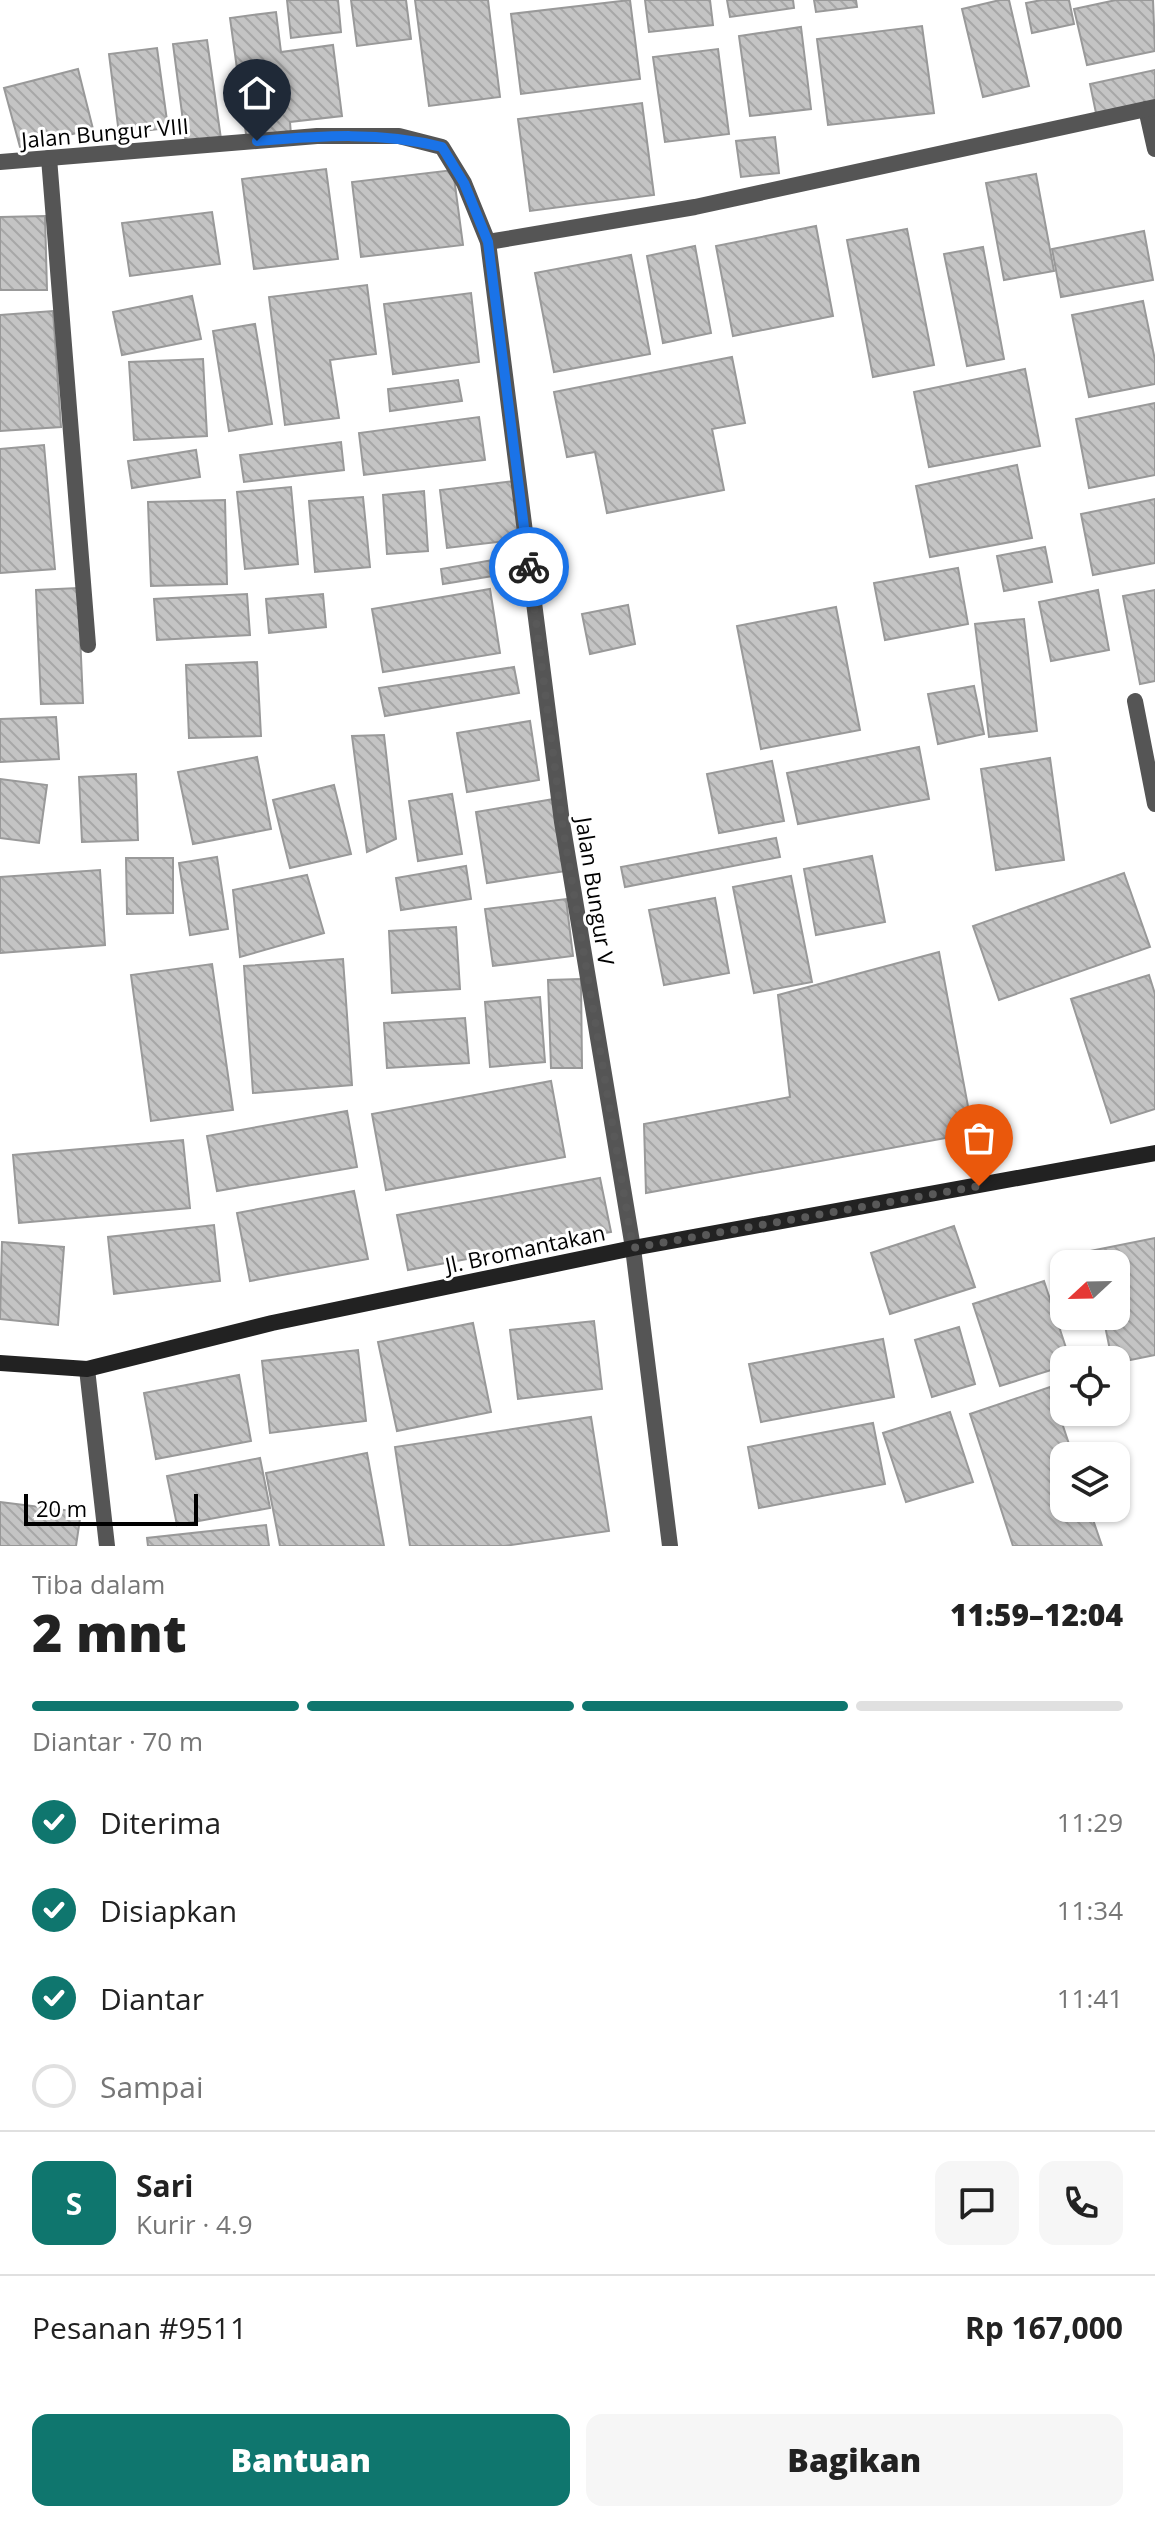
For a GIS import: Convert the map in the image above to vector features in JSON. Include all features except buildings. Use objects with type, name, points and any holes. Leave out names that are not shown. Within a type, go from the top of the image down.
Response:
[{"type":"street","points":[[488,242],[695,207],[1150,108],[1155,149]]},
{"type":"street","name":"Jalan Bungur VIII","points":[[0,162],[317,136],[399,136],[442,147],[464,183],[488,242]]},
{"type":"street","points":[[49,158],[88,645]]},
{"type":"street","name":"Jalan Bungur V","points":[[488,242],[562,822],[633,1248],[670,1546]]},
{"type":"street","points":[[1135,701],[1155,804]]},
{"type":"street","name":"Jl. Bromantakan","points":[[0,1363],[87,1369],[272,1323],[633,1248],[1155,1153]]},
{"type":"street","points":[[87,1369],[107,1546]]},
{"type":"way so far","points":[[529,567],[562,822],[633,1248],[979,1186]]},
{"type":"route","points":[[257,141],[317,136],[399,136],[442,147],[464,183],[488,242],[529,567]]}]
